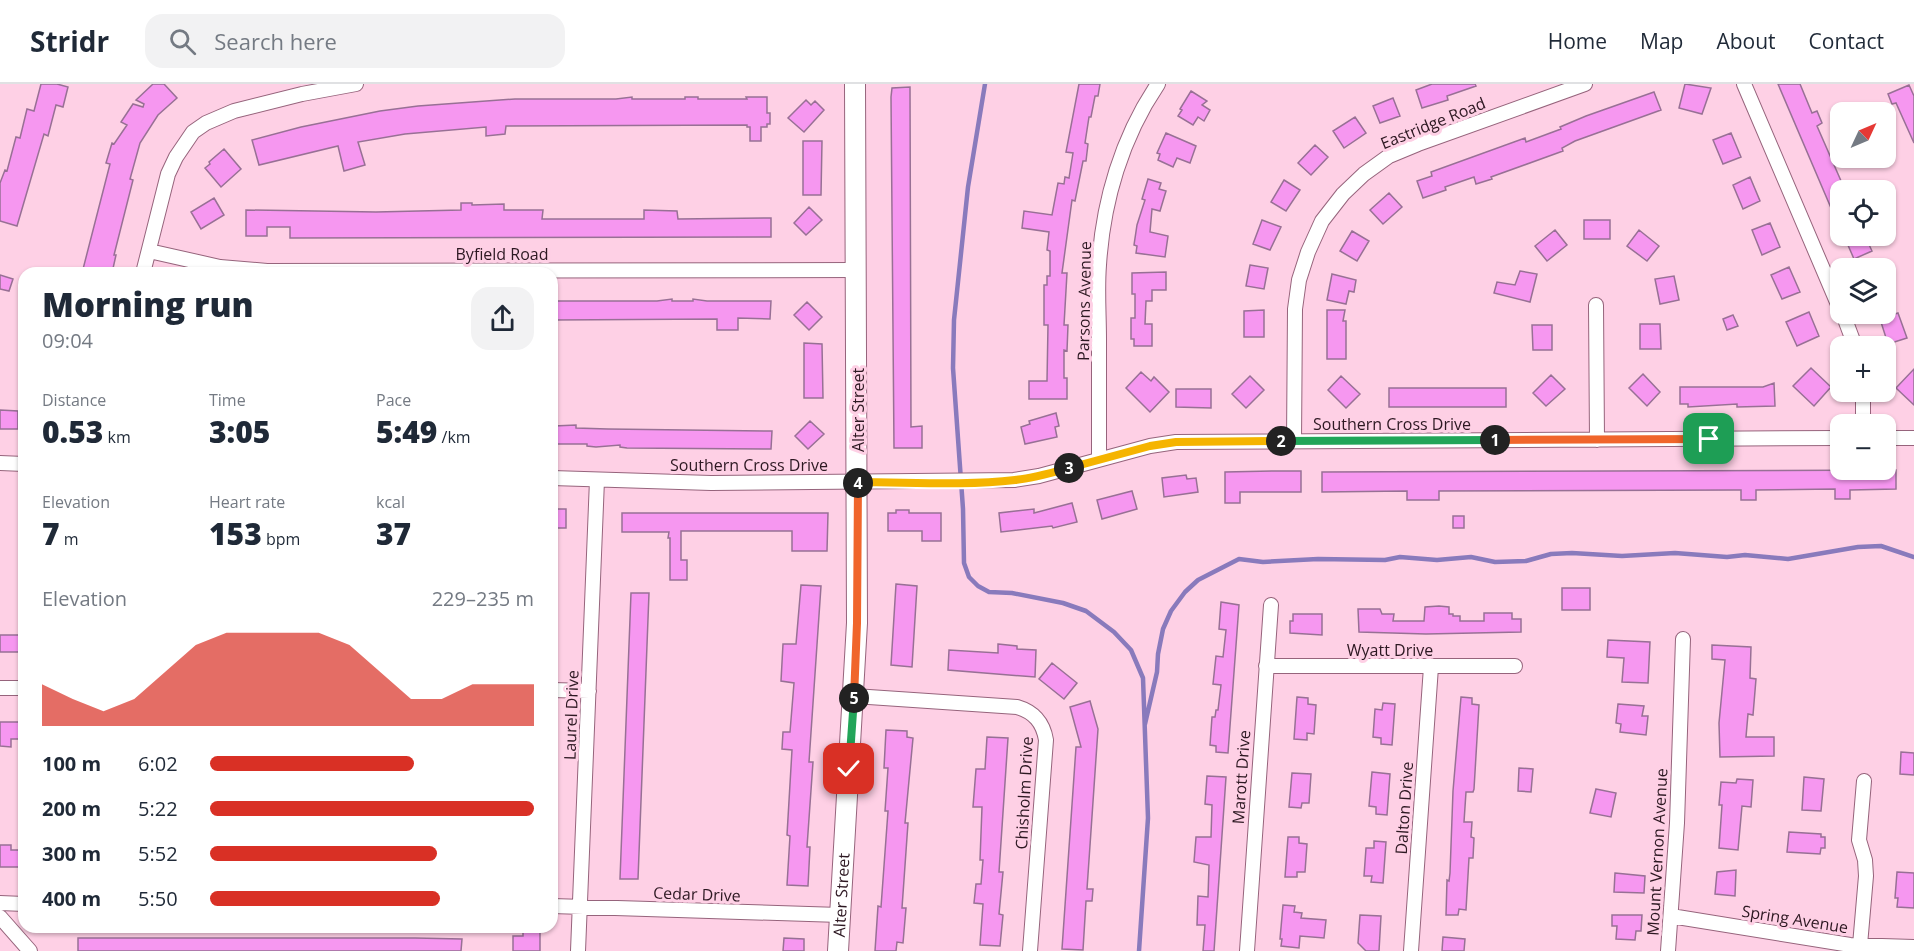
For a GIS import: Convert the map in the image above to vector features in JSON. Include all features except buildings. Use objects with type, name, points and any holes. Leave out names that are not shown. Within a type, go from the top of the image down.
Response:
[{"type":"street","points":[[145,267],[168,174],[176,157],[193,132],[206,123],[234,111],[302,94],[356,84]]},
{"type":"street","name":"Alter Street","points":[[838,951],[857,623],[855,84]]},
{"type":"street","name":"Parsons Avenue","points":[[1099,459],[1099,267],[1102,230],[1120,160],[1133,128],[1158,84]]},
{"type":"street","name":"Eastridge Road","points":[[1294,441],[1295,309],[1299,280],[1322,221],[1343,194],[1389,156],[1585,84]]},
{"type":"street","points":[[1744,84],[1830,286]]},
{"type":"street","name":"Byfield Road","points":[[149,251],[220,267]]},
{"type":"street","name":"Byfield Road","points":[[558,271],[857,270]]},
{"type":"street","points":[[1596,306],[1597,440]]},
{"type":"street","name":"Southern Cross Drive","points":[[558,478],[711,483],[1014,480],[1040,476],[1150,446],[1176,442],[1830,438]]},
{"type":"street","points":[[1896,438],[1914,438]]},
{"type":"street","points":[[0,463],[18,464]]},
{"type":"street","name":"Laurel Drive","points":[[578,951],[597,480]]},
{"type":"street","name":"Marott Drive","points":[[1247,951],[1271,605]]},
{"type":"street","name":"Mount Vernon Avenue","points":[[1668,951],[1683,639]]},
{"type":"street","name":"Wyatt Drive","points":[[1266,666],[1515,666]]},
{"type":"street","name":"Dalton Drive","points":[[1411,951],[1431,667]]},
{"type":"street","points":[[0,688],[18,688]]},
{"type":"street","points":[[558,690],[589,691]]},
{"type":"street","name":"Chisholm Drive","points":[[854,696],[1017,707],[1029,711],[1038,719],[1044,728],[1046,740],[1030,951]]},
{"type":"street","points":[[1854,947],[1866,876],[1865,860],[1859,840],[1864,781]]},
{"type":"street","points":[[0,903],[18,904]]},
{"type":"street","name":"Cedar Drive","points":[[558,906],[840,915]]},
{"type":"street","name":"Spring Avenue","points":[[1671,916],[1854,947],[1914,946]]},
{"type":"street","points":[[0,917],[30,951]]},
{"type":"waterway","points":[[985,84],[968,187],[954,320],[953,368],[963,509],[964,563],[969,577],[989,592],[1012,593],[1063,603],[1086,611],[1114,632],[1131,650],[1143,678],[1148,818],[1139,951]]},
{"type":"waterway","points":[[1145,724],[1157,672],[1163,629],[1171,611],[1185,592],[1198,580],[1239,559],[1263,562],[1318,559],[1385,560],[1400,557],[1437,560],[1471,557],[1495,562],[1526,561],[1551,554],[1572,553],[1622,556],[1675,553],[1788,559],[1858,547],[1881,546],[1914,557]]},
{"type":"route","points":[[849,769],[857,623],[858,482],[1014,480],[1040,476],[1150,446],[1176,442],[1709,439]]}]
